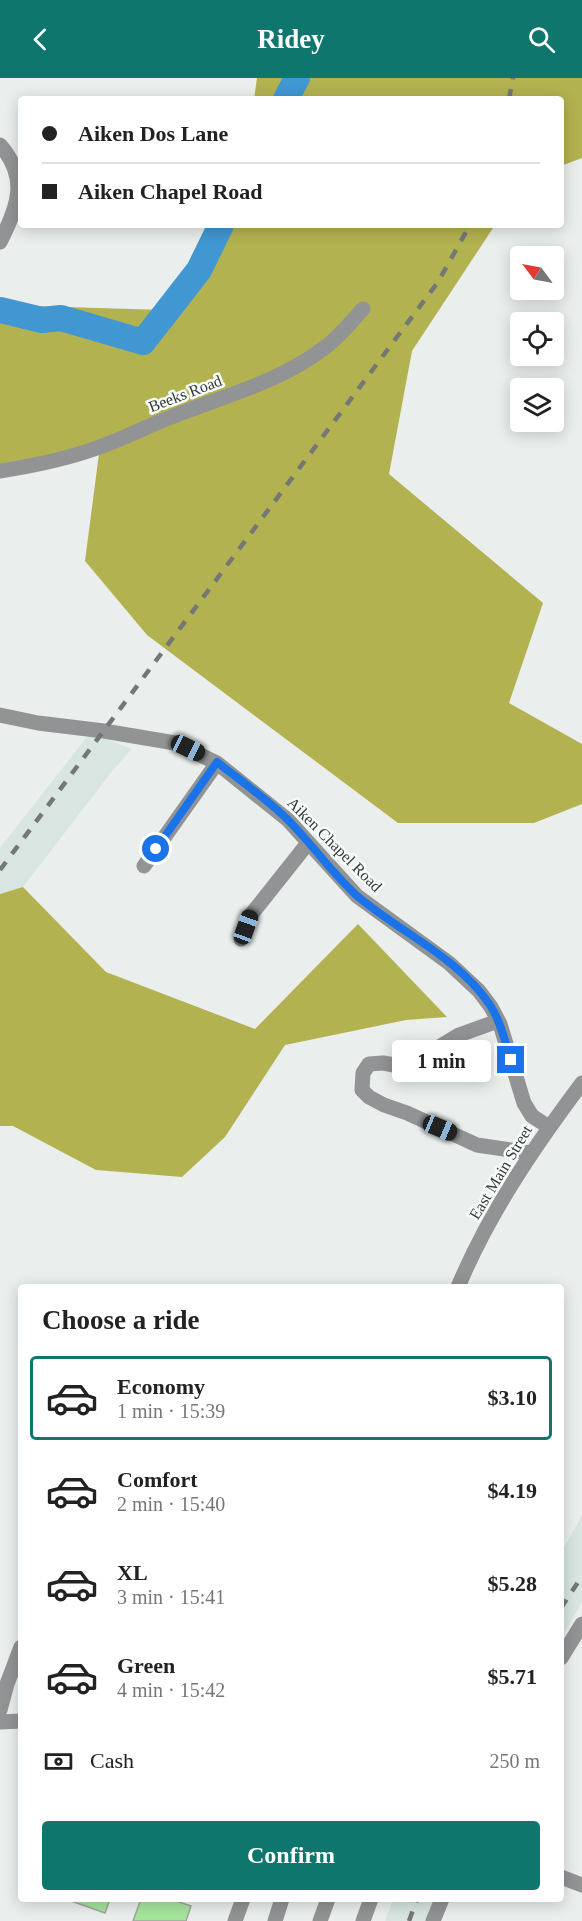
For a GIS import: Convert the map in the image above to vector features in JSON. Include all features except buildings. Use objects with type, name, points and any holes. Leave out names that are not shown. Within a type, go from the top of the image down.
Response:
[{"type":"street","points":[[0,145],[13,162],[18,189],[16,208],[0,242]]},
{"type":"street","name":"Beeks Road","points":[[0,471],[65,458],[96,448],[256,385],[296,365],[323,348],[343,332],[363,309]]},
{"type":"street","name":"Aiken Chapel Road","points":[[0,715],[38,723],[104,730],[175,743],[217,762],[288,820],[357,896],[440,956],[479,991],[498,1021],[524,1103],[532,1116],[549,1127]]},
{"type":"street","points":[[144,866],[217,762]]},
{"type":"street","points":[[242,939],[250,916],[309,843]]},
{"type":"street","points":[[498,1021],[459,1035],[436,1049],[425,1063],[416,1069],[382,1063],[369,1064],[363,1073],[362,1090],[369,1097],[384,1105],[408,1113],[477,1145],[531,1153]]},
{"type":"street","name":"East Main Street","points":[[459,1284],[478,1243],[510,1186],[549,1127],[582,1083]]},
{"type":"street","points":[[564,1653],[582,1624]]},
{"type":"street","points":[[0,1710],[18,1655]]},
{"type":"street","points":[[0,1722],[18,1721]]},
{"type":"street","points":[[564,1878],[582,1885]]},
{"type":"street","points":[[235,1921],[242,1902]]},
{"type":"street","points":[[275,1921],[281,1902]]},
{"type":"street","points":[[320,1921],[327,1902]]},
{"type":"street","points":[[363,1921],[370,1902]]},
{"type":"street","points":[[433,1921],[441,1902]]},
{"type":"shaded area","points":[[257,78],[582,78],[582,158],[564,165],[564,96],[254,96]]},
{"type":"shaded area","points":[[211,228],[493,228],[412,351],[389,474],[543,603],[509,703],[582,744],[582,804],[534,823],[398,823],[147,635],[85,561],[100,446],[0,464],[0,305],[164,310]]},
{"type":"shaded area","points":[[90,733],[132,749],[113,770],[23,887],[0,894],[0,848]]},
{"type":"shaded area","points":[[23,887],[106,972],[255,1029],[358,924],[447,1017],[406,1020],[285,1045],[225,1137],[182,1177],[96,1170],[13,1126],[0,1126],[0,894]]},
{"type":"shaded area","points":[[582,1515],[582,1602],[564,1634],[564,1548]]},
{"type":"shaded area","points":[[392,1902],[442,1902],[435,1921],[385,1921]]},
{"type":"waterway","points":[[288,96],[297,78]]},
{"type":"waterway","points":[[0,310],[42,320],[61,318],[143,342],[199,270],[220,228]]},
{"type":"railway","points":[[510,96],[513,78]]},
{"type":"railway","points":[[0,870],[438,282],[468,228]]},
{"type":"railway","points":[[564,1603],[582,1576]]},
{"type":"railway","points":[[409,1921],[416,1902]]},
{"type":"route","points":[[156,849],[217,762],[288,820],[357,896],[422,942],[467,978],[491,1007],[500,1024],[511,1060]]}]
